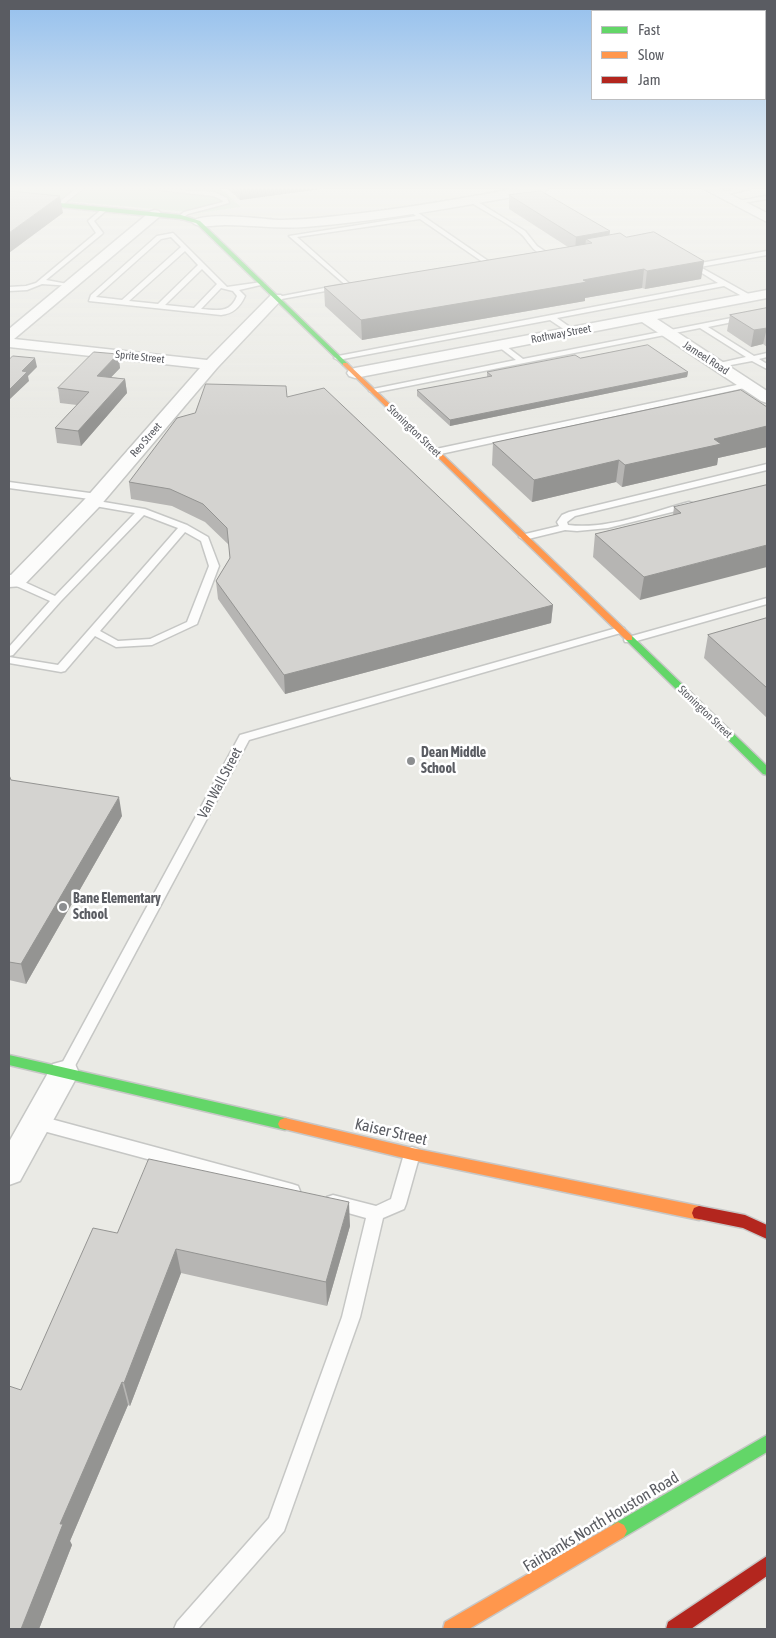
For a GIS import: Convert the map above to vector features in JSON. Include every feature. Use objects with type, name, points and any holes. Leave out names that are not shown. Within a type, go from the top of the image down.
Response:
[{"type":"street","points":[[9,336],[95,264]]},
{"type":"street","name":"Stonington Street","points":[[242,264],[767,772]]},
{"type":"street","name":"Rothway Street","points":[[355,373],[767,294]]},
{"type":"street","name":"Reo Street","points":[[12,581],[95,500],[212,365],[276,298]]},
{"type":"street","name":"Jameel Road","points":[[645,318],[767,398]]},
{"type":"street","name":"Sprite Street","points":[[9,343],[212,365]]},
{"type":"street","name":"Kaiser Street","points":[[9,1060],[412,1154],[745,1222],[767,1232]]},
{"type":"street","name":"Van Wall Street","points":[[9,1171],[64,1073]]},
{"type":"street","points":[[745,1222],[767,1225]]},
{"type":"street","name":"Fairbanks North Houston Road","points":[[452,1629],[767,1443]]},
{"type":"street","points":[[675,1629],[767,1565]]},
{"type":"lane","points":[[9,290],[27,288],[40,282],[62,264]]},
{"type":"lane","points":[[128,264],[92,299],[221,314],[231,311],[241,299],[241,296],[235,289]]},
{"type":"lane","points":[[123,303],[166,264]]},
{"type":"lane","points":[[324,264],[349,286]]},
{"type":"lane","points":[[490,264],[495,268]]},
{"type":"lane","points":[[691,264],[749,298]]},
{"type":"lane","points":[[694,266],[703,264]]},
{"type":"lane","points":[[159,307],[202,265],[224,288],[235,289],[262,284]]},
{"type":"lane","points":[[486,270],[505,266]]},
{"type":"lane","points":[[40,282],[70,285]]},
{"type":"lane","points":[[196,311],[221,284]]},
{"type":"lane","points":[[338,358],[724,284]]},
{"type":"lane","points":[[276,298],[349,286],[358,288]]},
{"type":"lane","points":[[373,391],[767,313]]},
{"type":"lane","points":[[552,317],[571,332]]},
{"type":"lane","points":[[701,326],[767,368]]},
{"type":"lane","points":[[502,345],[522,362]]},
{"type":"lane","points":[[718,366],[767,355]]},
{"type":"lane","points":[[436,452],[746,385]]},
{"type":"lane","points":[[565,527],[562,522],[565,517],[572,514],[767,467]]},
{"type":"lane","points":[[9,485],[95,500],[142,511],[184,527],[205,539],[214,566],[192,624],[152,642],[116,644],[93,631]]},
{"type":"lane","points":[[524,537],[565,527],[580,530],[590,529],[702,502]]},
{"type":"lane","points":[[9,653],[56,600],[142,511]]},
{"type":"lane","points":[[9,660],[62,669],[184,527]]},
{"type":"lane","points":[[12,581],[56,600]]},
{"type":"lane","points":[[629,640],[767,601]]},
{"type":"lane","name":"Van Wall Street","points":[[64,1073],[244,738],[620,630]]},
{"type":"lane","points":[[9,638],[21,639]]},
{"type":"lane","points":[[754,759],[767,755]]},
{"type":"lane","points":[[36,1122],[376,1213],[398,1204],[412,1154]]},
{"type":"lane","points":[[184,1629],[278,1524],[351,1316],[376,1213]]},
{"type":"building","points":[[461,264],[684,264],[647,271],[644,269],[583,280],[587,282],[361,320],[324,287]]},
{"type":"building","points":[[767,308],[767,328],[754,330],[730,315]]},
{"type":"building","points":[[648,345],[688,372],[450,420],[417,390],[492,376],[487,372],[575,355],[580,358]]},
{"type":"building","points":[[94,352],[118,354],[97,376],[125,379],[78,431],[55,428],[89,392],[58,388]]},
{"type":"building","points":[[13,356],[35,358],[22,371],[27,372],[9,390],[9,360]]},
{"type":"building","points":[[206,384],[286,386],[287,397],[324,388],[553,605],[284,675],[216,581],[230,558],[227,528],[203,504],[170,489],[129,482],[177,418],[195,413]]},
{"type":"building","points":[[741,390],[767,407],[767,426],[714,439],[721,444],[625,465],[619,460],[534,480],[493,443]]},
{"type":"building","points":[[767,485],[767,545],[644,577],[595,534],[681,513],[674,507]]},
{"type":"building","points":[[767,618],[767,688],[708,635]]},
{"type":"building","points":[[9,775],[11,780],[119,797],[21,964],[9,962]]},
{"type":"building","points":[[149,1159],[349,1202],[326,1282],[176,1249],[124,1383],[122,1382],[60,1524],[63,1524],[21,1629],[9,1629],[9,1386],[21,1390],[93,1228],[117,1233]]},
{"type":"traffic: fast","points":[[242,264],[345,364]]},
{"type":"traffic: fast","points":[[629,638],[767,772]]},
{"type":"traffic: fast","points":[[9,1060],[285,1124]]},
{"type":"traffic: fast","points":[[618,1531],[767,1443]]},
{"type":"traffic: slow","points":[[345,364],[629,638]]},
{"type":"traffic: slow","points":[[285,1124],[412,1154],[699,1213]]},
{"type":"traffic: slow","points":[[452,1629],[618,1531]]},
{"type":"traffic: jam","points":[[699,1213],[745,1222],[767,1232]]},
{"type":"traffic: jam","points":[[675,1629],[767,1565]]},
{"type":"place","name":"Dean Middle School","points":[[411,761]]},
{"type":"place","name":"Bane Elementary School","points":[[63,907]]}]
